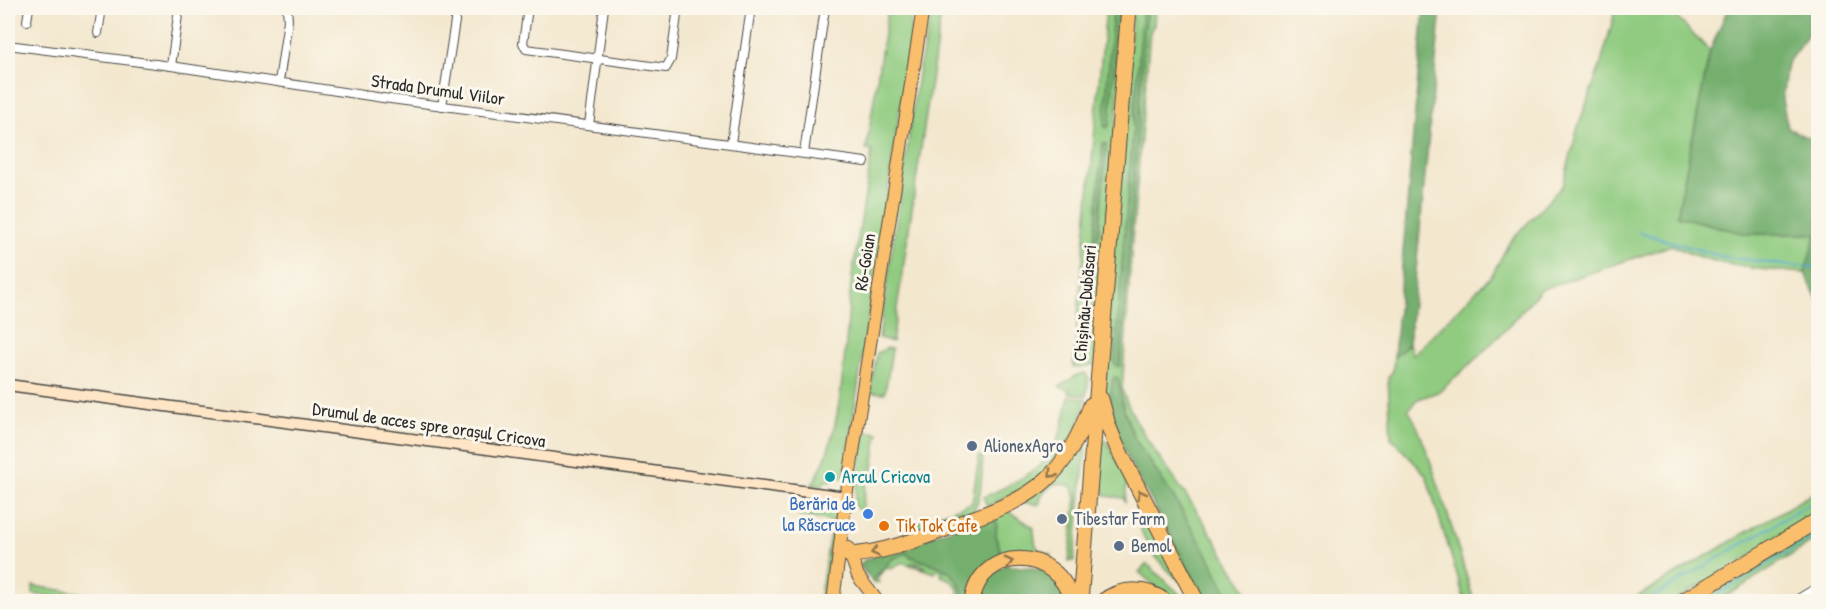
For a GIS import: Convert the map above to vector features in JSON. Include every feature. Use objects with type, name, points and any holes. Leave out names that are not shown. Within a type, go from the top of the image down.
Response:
[{"type":"highway","name":"Chișinău-Dubăsari","points":[[1080,602],[1129,8]]},
{"type":"highway","points":[[849,555],[875,552],[918,539],[992,511],[1034,490],[1051,474],[1073,446],[1098,386]]},
{"type":"highway","points":[[1098,386],[1107,425],[1117,447],[1197,602]]},
{"type":"highway","points":[[1681,602],[1818,520]]},
{"type":"highway","points":[[972,602],[976,586],[986,573],[999,564],[1018,559],[1035,561],[1053,570],[1067,587],[1072,602]]},
{"type":"highway","points":[[1102,602],[1118,593],[1138,590],[1155,594],[1166,602]]},
{"type":"main road","name":"R6-Goian","points":[[833,602],[846,497],[923,8]]},
{"type":"main road","name":"R6-Goian","points":[[844,523],[849,555],[858,576],[878,602]]},
{"type":"main road","points":[[869,589],[889,602]]},
{"type":"street","points":[[27,21],[29,8]]},
{"type":"street","points":[[98,33],[102,8]]},
{"type":"street","points":[[171,66],[179,8]]},
{"type":"street","points":[[279,82],[288,20],[287,8]]},
{"type":"street","points":[[442,106],[457,8]]},
{"type":"street","points":[[528,8],[523,43],[526,49],[666,68],[671,59],[678,8]]},
{"type":"street","points":[[589,125],[604,8]]},
{"type":"street","points":[[731,143],[751,8]]},
{"type":"street","points":[[804,153],[825,8]]},
{"type":"street","name":"Strada Drumul Viilor","points":[[8,45],[865,162]]},
{"type":"street","name":"Drumul de acces spre orașul Cricova","points":[[8,385],[846,497]]},
{"type":"street","points":[[1793,602],[1818,587]]},
{"type":"green space","points":[[888,8],[910,8],[911,36],[844,478],[834,476],[831,481],[824,481],[823,486],[811,486],[831,440],[842,385],[852,277],[872,151],[866,150]]},
{"type":"green space","points":[[933,8],[942,8],[892,342],[879,338],[919,68]]},
{"type":"green space","points":[[1106,8],[1126,8],[1095,364],[1080,368],[1073,367]]},
{"type":"green space","points":[[1113,8],[1119,8],[1110,124],[1107,128],[1104,126]]},
{"type":"green space","points":[[1133,8],[1155,8],[1154,25],[1150,31],[1122,390],[1138,425],[1202,519],[1253,601],[1200,601],[1107,409],[1104,357]]},
{"type":"green space","points":[[1143,8],[1147,8],[1120,366],[1116,366],[1114,363]]},
{"type":"green space","points":[[1424,8],[1441,8],[1409,344],[1394,357]]},
{"type":"green space","points":[[1615,8],[1667,8],[1710,51],[1677,216],[1746,234],[1816,234],[1805,273],[1719,262],[1702,258],[1672,245],[1540,290],[1506,329],[1440,391],[1416,400],[1408,411],[1433,468],[1474,601],[1465,601],[1426,475],[1391,438],[1388,377],[1393,371],[1394,357],[1409,344],[1413,355],[1492,275],[1509,243],[1563,185],[1578,127],[1601,63]]},
{"type":"green space","points":[[1728,8],[1818,8],[1818,22],[1787,63],[1782,100],[1788,128],[1818,140],[1818,301],[1805,273],[1816,234],[1746,234],[1677,216],[1710,51]]},
{"type":"green space","points":[[1103,143],[1107,144],[1087,356],[1084,352]]},
{"type":"green space","points":[[887,348],[892,349],[885,393],[872,392],[870,391],[877,353]]},
{"type":"green space","points":[[1085,373],[1089,379],[1086,396],[1069,393],[1070,390],[1059,387],[1077,375]]},
{"type":"green space","points":[[1116,377],[1124,410],[1135,439],[1208,555],[1231,601],[1204,601],[1169,531],[1137,477],[1119,437],[1113,417],[1111,397],[1113,378]]},
{"type":"green space","points":[[1069,396],[1086,399],[1077,431],[1044,478],[986,505],[984,497],[1022,478],[1047,458],[1059,437]]},
{"type":"green space","points":[[864,431],[878,433],[871,482],[866,482],[862,512],[854,506]]},
{"type":"green space","points":[[1084,441],[1086,445],[1074,561],[1069,561],[1076,497],[1070,485],[1055,484],[1042,494],[1039,505],[1023,502]]},
{"type":"green space","points":[[1103,441],[1106,441],[1127,478],[1125,503],[1124,498],[1106,496],[1103,489],[1099,471]]},
{"type":"green space","points":[[979,456],[983,457],[981,487],[978,501],[971,514],[911,538],[907,526],[972,503]]},
{"type":"green space","points":[[1818,490],[1818,516],[1674,601],[1628,602]]},
{"type":"green space","points":[[1136,494],[1185,585],[1165,567],[1148,546],[1138,521]]},
{"type":"green space","points":[[804,499],[820,502],[833,508],[838,517],[827,601],[819,601],[832,521],[800,516]]},
{"type":"green space","points":[[1005,509],[1033,527],[1037,548],[1052,555],[1046,561],[1003,558],[996,538],[997,512]]},
{"type":"green space","points":[[997,512],[996,538],[1003,558],[967,601],[964,601],[961,589],[952,574],[938,566],[909,556],[907,553],[892,559],[872,581],[860,566],[864,560]]},
{"type":"green space","points":[[1818,529],[1818,538],[1725,597],[1718,601],[1699,601]]},
{"type":"green space","points":[[907,553],[909,556],[938,566],[952,574],[961,589],[964,601],[961,601],[953,582],[941,576],[943,572],[936,570],[935,573],[914,566],[915,564],[925,567],[919,563],[911,563],[913,566],[902,562],[891,569],[886,568],[877,578],[879,582],[872,581],[892,559]]},
{"type":"green space","points":[[1147,564],[1187,601],[1172,601],[1139,572]]},
{"type":"green space","points":[[1005,565],[1049,570],[1068,602],[980,602],[988,578]]},
{"type":"green space","points":[[33,586],[135,601],[84,601],[33,594]]},
{"type":"waterway","points":[[1639,232],[1719,256],[1791,266],[1818,267]]},
{"type":"waterway","points":[[1644,602],[1818,499]]},
{"type":"waterway","points":[[1705,602],[1818,534]]},
{"type":"place","name":"AlionexAgro","points":[[972,446]]},
{"type":"place","name":"Arcul Cricova","points":[[830,477]]},
{"type":"place","name":"Berăria de la Răscruce","points":[[868,514]]},
{"type":"place","name":"Tibestar Farm","points":[[1062,519]]},
{"type":"place","name":"Tik Tok Cafe","points":[[884,526]]},
{"type":"place","name":"Bemol","points":[[1119,546]]}]
